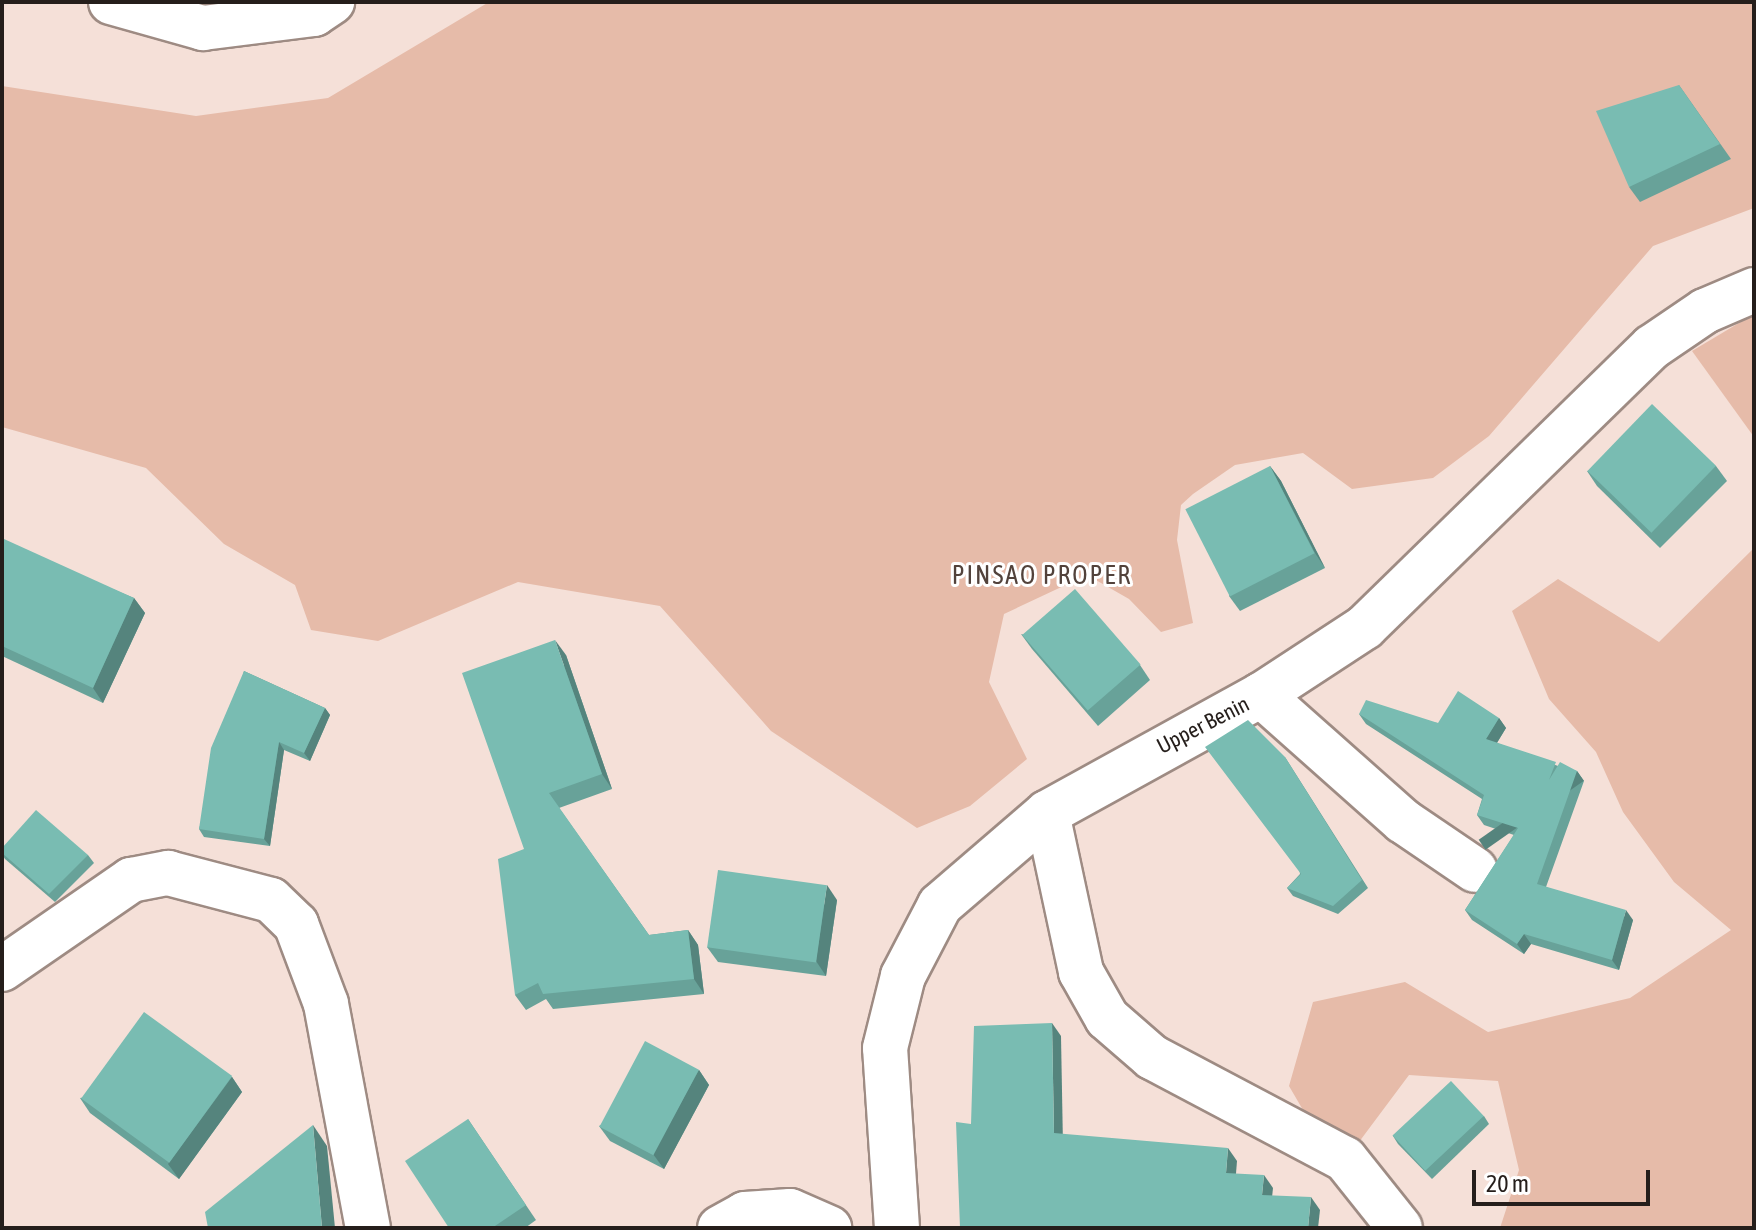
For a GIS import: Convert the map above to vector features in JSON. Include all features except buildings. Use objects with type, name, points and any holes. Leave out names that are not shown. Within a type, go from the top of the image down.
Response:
[{"type":"street","points":[[111,2],[203,28],[314,14],[332,2]]},
{"type":"street","name":"Upper Benin","points":[[897,1228],[885,1048],[903,976],[940,905],[1047,813],[1261,695],[1365,627],[1567,426],[1652,347],[1705,311],[1754,290]]},
{"type":"street","points":[[1261,695],[1381,804],[1475,870]]},
{"type":"street","points":[[1047,813],[1081,972],[1107,1018],[1152,1057],[1345,1159],[1400,1228]]},
{"type":"street","points":[[2,969],[131,880],[168,873],[271,900],[296,924],[326,1004],[368,1228]]},
{"type":"street","points":[[720,1228],[745,1214],[790,1211],[829,1228]]},
{"type":"shaded area","points":[[489,2],[1754,2],[1754,208],[1653,246],[1489,436],[1433,478],[1352,489],[1303,453],[1235,465],[1193,494],[1181,505],[1177,540],[1193,623],[1161,632],[1129,599],[1087,575],[1004,614],[989,682],[1027,759],[970,806],[917,828],[771,731],[660,606],[518,582],[378,641],[311,630],[295,585],[224,544],[146,468],[2,427],[2,86],[196,116],[328,98]]},
{"type":"shaded area","points":[[1754,314],[1754,437],[1692,351]]},
{"type":"shaded area","points":[[1754,548],[1754,1228],[1500,1228],[1519,1170],[1498,1081],[1409,1075],[1359,1142],[1317,1134],[1289,1086],[1313,1002],[1405,982],[1488,1032],[1630,998],[1731,930],[1674,882],[1623,812],[1596,752],[1549,699],[1512,611],[1558,579],[1659,642]]},
{"type":"district","name":"PINSAO PROPER","points":[[1042,576]]}]
